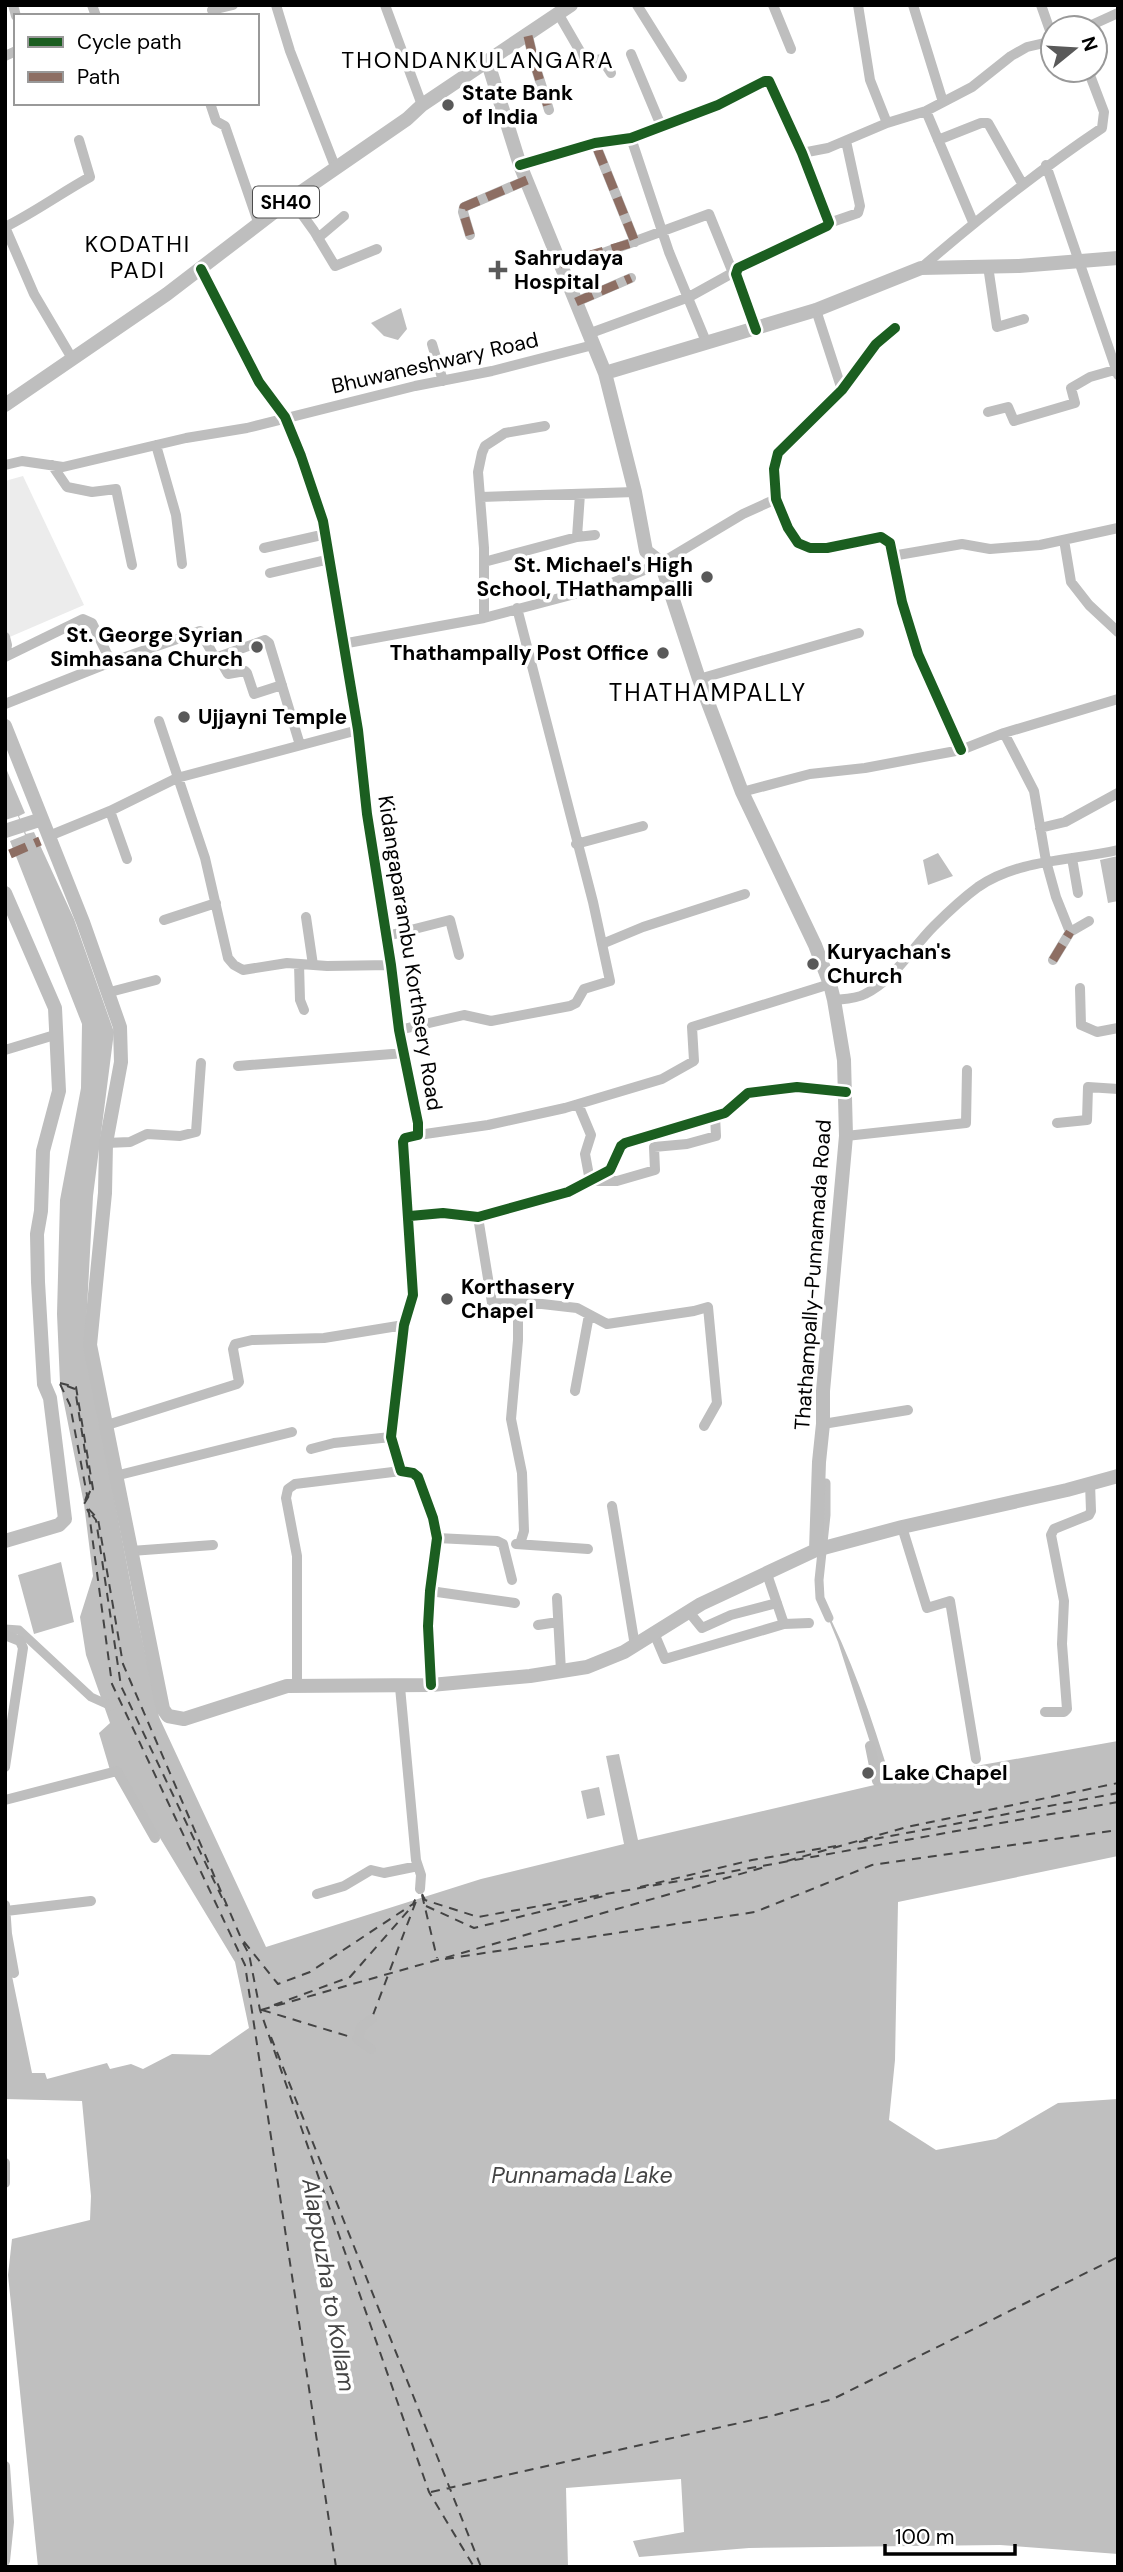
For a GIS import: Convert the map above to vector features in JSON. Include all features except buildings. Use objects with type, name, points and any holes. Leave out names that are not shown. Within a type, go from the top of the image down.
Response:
[{"type":"main road","name":"SH40","points":[[5,405],[201,269],[291,199],[407,119],[422,105],[565,10]]},
{"type":"main road","name":"Thathampally-Punnamada Road","points":[[488,63],[520,165],[605,373],[635,492],[646,551],[661,563],[699,679],[742,792],[806,924],[834,1000],[844,1060],[846,1136],[823,1391],[819,1462],[821,1549]]},
{"type":"main road","points":[[605,373],[756,330],[850,299],[920,268],[1118,258]]},
{"type":"main road","points":[[5,726],[110,992],[120,1027],[121,1062],[106,1143],[105,1193],[90,1345],[104,1426],[165,1713],[184,1719],[275,1689],[297,1686],[431,1685],[561,1671],[606,1661],[710,1599],[821,1549],[1118,1476]]},
{"type":"main road","points":[[5,831],[42,818]]},
{"type":"main road","points":[[5,893],[55,1008],[58,1034],[59,1091],[43,1151],[41,1211],[37,1234],[37,1282],[44,1384],[50,1398],[65,1519],[59,1525],[5,1541]]},
{"type":"street","points":[[212,10],[233,5]]},
{"type":"street","points":[[276,5],[294,62],[336,169]]},
{"type":"street","points":[[385,5],[422,105]]},
{"type":"street","points":[[637,5],[682,77]]},
{"type":"street","points":[[773,5],[791,49]]},
{"type":"street","points":[[858,5],[870,80],[887,123]]},
{"type":"street","points":[[913,5],[943,102]]},
{"type":"street","points":[[565,10],[582,63],[602,59],[611,73]]},
{"type":"street","points":[[528,36],[534,65],[549,110]]},
{"type":"street","points":[[803,153],[846,141],[887,123],[926,111],[972,87],[1027,47],[1039,44]]},
{"type":"street","points":[[631,54],[662,128]]},
{"type":"street","points":[[520,165],[662,128],[769,81],[803,153],[829,223]]},
{"type":"street","points":[[920,268],[1046,165],[1102,128],[1104,112],[1093,84]]},
{"type":"street","points":[[211,105],[216,121],[225,125],[259,225]]},
{"type":"street","points":[[926,111],[973,222]]},
{"type":"street","points":[[1104,112],[1118,112]]},
{"type":"street","points":[[938,140],[981,123],[988,123],[1023,185]]},
{"type":"street","points":[[631,138],[662,232],[707,344]]},
{"type":"street","points":[[73,360],[34,294],[5,227],[30,215],[46,202],[90,177],[79,140]]},
{"type":"street","name":"Bhuwaneshwary Road","points":[[5,465],[22,461],[63,467],[156,445],[247,428],[285,417],[492,371],[591,339],[689,298],[829,223],[858,213],[860,206],[846,141]]},
{"type":"street","points":[[594,144],[635,242]]},
{"type":"street","points":[[988,412],[1008,407],[1014,421],[1075,403],[1071,388],[1090,377],[1117,371],[1046,165]]},
{"type":"street","points":[[470,235],[464,207],[527,180]]},
{"type":"street","points":[[291,199],[335,266],[377,249]]},
{"type":"street","points":[[560,264],[635,242],[709,214],[731,268],[736,271],[756,330]]},
{"type":"street","points":[[318,238],[344,216]]},
{"type":"street","points":[[988,266],[997,327],[1024,319]]},
{"type":"street","name":"Kidangaparambu Korthsery Road","points":[[201,269],[259,382],[285,417],[313,489],[326,534],[358,730],[367,814],[399,1030],[415,1099],[418,1135],[405,1138],[403,1142],[410,1216],[413,1295],[404,1325],[391,1437],[401,1471]]},
{"type":"street","points":[[576,302],[631,278]]},
{"type":"street","points":[[816,310],[842,390]]},
{"type":"street","points":[[895,328],[876,344],[842,390],[778,453],[774,469],[776,499],[788,528],[798,543],[810,548],[827,548],[881,537],[890,543],[902,602],[918,654],[961,750]]},
{"type":"street","points":[[432,344],[443,381]]},
{"type":"street","points":[[484,618],[484,562],[478,472],[485,446],[505,433],[545,426]]},
{"type":"street","points":[[156,445],[176,515],[182,564]]},
{"type":"street","points":[[52,465],[67,487],[92,492],[116,489],[132,565]]},
{"type":"street","points":[[481,497],[635,492]]},
{"type":"street","points":[[577,537],[580,494]]},
{"type":"street","points":[[342,644],[484,618],[597,588],[661,563],[743,514],[776,499]]},
{"type":"street","points":[[892,556],[957,544],[997,549],[1064,540],[1118,528]]},
{"type":"street","points":[[264,548],[326,534]]},
{"type":"street","points":[[484,562],[577,537],[595,535]]},
{"type":"street","points":[[1064,540],[1071,582],[1089,605],[1118,632]]},
{"type":"street","points":[[270,573],[330,559]]},
{"type":"street","points":[[399,1030],[464,1015],[491,1021],[574,1004],[584,989],[610,981],[517,608]]},
{"type":"street","points":[[5,656],[83,619],[92,623],[111,662]]},
{"type":"street","points":[[5,705],[196,631],[202,632],[214,656],[218,657],[228,674],[245,671],[247,673],[254,694],[282,685]]},
{"type":"street","points":[[699,679],[859,633]]},
{"type":"street","points":[[5,637],[5,656]]},
{"type":"street","points":[[218,657],[265,640],[269,643],[300,745]]},
{"type":"street","points":[[742,792],[810,774],[865,768],[961,750],[1004,733],[1118,699]]},
{"type":"street","points":[[159,721],[205,858],[228,958],[234,965],[243,970],[287,963],[391,965]]},
{"type":"street","points":[[49,836],[110,811],[177,778],[358,730]]},
{"type":"street","points":[[1004,733],[1034,791],[1046,861],[1070,932]]},
{"type":"street","points":[[1040,828],[1065,822],[1118,793]]},
{"type":"street","points":[[110,811],[127,859]]},
{"type":"street","points":[[576,844],[643,826]]},
{"type":"street","points":[[834,1000],[869,993],[900,964],[934,925],[977,888],[996,877],[1046,861],[1118,850]]},
{"type":"street","points":[[1072,858],[1078,892]]},
{"type":"street","points":[[602,944],[643,927],[745,894]]},
{"type":"street","points":[[164,920],[216,903]]},
{"type":"street","points":[[306,917],[313,965]]},
{"type":"street","points":[[387,936],[450,920],[459,955]]},
{"type":"street","points":[[1053,960],[1070,932],[1089,921]]},
{"type":"street","points":[[299,964],[300,1000],[304,1010]]},
{"type":"street","points":[[110,992],[156,980]]},
{"type":"street","points":[[418,1135],[488,1125],[578,1104],[662,1079],[694,1062],[691,1027],[830,984]]},
{"type":"street","points":[[1080,988],[1081,1025],[1097,1032],[1118,1028]]},
{"type":"street","points":[[5,1050],[58,1034]]},
{"type":"street","points":[[238,1066],[405,1053]]},
{"type":"street","points":[[106,1143],[130,1142],[143,1134],[180,1136],[196,1132],[201,1063]]},
{"type":"street","points":[[846,1136],[966,1123],[967,1070]]},
{"type":"street","points":[[410,1216],[443,1213],[478,1217],[568,1192],[610,1170],[625,1143],[725,1113],[748,1093],[797,1087],[846,1092]]},
{"type":"street","points":[[1057,1123],[1087,1120],[1088,1087],[1118,1089]]},
{"type":"street","points":[[578,1104],[591,1135],[585,1154],[590,1181]]},
{"type":"street","points":[[590,1181],[617,1181],[655,1170],[654,1147],[687,1144],[716,1136],[715,1116]]},
{"type":"street","points":[[478,1217],[492,1303],[576,1308],[607,1324],[708,1307],[717,1403],[704,1426]]},
{"type":"street","points":[[518,1304],[518,1340],[511,1419],[522,1473],[524,1531],[520,1544]]},
{"type":"street","points":[[575,1391],[590,1315]]},
{"type":"street","points":[[104,1426],[237,1384],[239,1382],[233,1349],[235,1344],[252,1340],[324,1338],[404,1325]]},
{"type":"street","points":[[823,1424],[908,1410]]},
{"type":"street","points":[[115,1476],[292,1432]]},
{"type":"street","points":[[311,1449],[334,1443],[391,1437]]},
{"type":"street","points":[[297,1686],[297,1556],[288,1513],[288,1489],[295,1484],[401,1471],[414,1473],[418,1477],[438,1538],[428,1626],[431,1685]]},
{"type":"street","points":[[1045,1712],[1064,1712],[1067,1709],[1062,1644],[1064,1601],[1051,1535],[1054,1530],[1089,1515],[1090,1483]]},
{"type":"street","points":[[612,1506],[635,1646]]},
{"type":"street","points":[[902,1527],[927,1608],[950,1601],[976,1759]]},
{"type":"street","points":[[438,1538],[588,1549]]},
{"type":"street","points":[[503,1544],[512,1580]]},
{"type":"street","points":[[131,1551],[213,1545]]},
{"type":"street","points":[[767,1574],[784,1624]]},
{"type":"street","points":[[430,1591],[515,1603]]},
{"type":"street","points":[[557,1598],[561,1671]]},
{"type":"street","points":[[689,1612],[702,1628],[731,1615],[777,1603]]},
{"type":"street","points":[[538,1625],[558,1622]]},
{"type":"street","points":[[654,1633],[665,1659],[784,1624],[809,1623]]},
{"type":"street","points":[[5,1635],[20,1641],[23,1648],[5,1767]]},
{"type":"street","points":[[400,1687],[406,1775],[421,1875],[420,1889]]},
{"type":"street","points":[[870,1746],[877,1781]]},
{"type":"street","points":[[5,1800],[117,1772],[155,1838]]},
{"type":"street","points":[[317,1894],[344,1886],[371,1870],[384,1872],[418,1866]]},
{"type":"street","points":[[6,1911],[91,1901]]},
{"type":"street","points":[[5,1905],[14,1973]]},
{"type":"street","points":[[370,2049],[357,2039],[361,2027],[372,2019]]},
{"type":"street","points":[[5,2163],[5,2183]]},
{"type":"street","points":[[5,2466],[5,2561]]},
{"type":"shaded area","points":[[23,476],[84,605],[5,639],[5,481]]},
{"type":"water","points":[[401,308],[407,329],[398,340],[384,336],[371,323]]},
{"type":"water","name":"Punnamada Lake","points":[[5,766],[25,813],[19,816],[26,834],[34,832],[74,919],[114,1032],[93,1196],[85,1346],[159,1717],[266,1947],[481,1879],[624,1844],[606,1756],[619,1754],[638,1840],[883,1783],[838,1642],[820,1598],[842,1642],[860,1688],[891,1781],[1118,1741],[1118,1856],[898,1902],[895,2060],[889,2120],[936,2150],[996,2139],[1058,2103],[1118,2099],[1118,2554],[1000,2545],[749,2548],[639,2557],[633,2541],[684,2532],[681,2479],[566,2488],[568,2567],[38,2567],[8,2275],[12,2239],[90,2220],[91,2196],[82,2101],[5,2099],[5,1942],[32,2073],[45,2073],[47,2079],[107,2063],[110,2069],[131,2064],[143,2069],[172,2054],[210,2055],[249,2028],[235,1962],[128,1785],[110,1770],[99,1733],[110,1723],[86,1655],[80,1617],[93,1576],[84,1504],[60,1383],[57,1314],[60,1200],[81,1088],[82,1024],[10,841],[25,835],[18,816],[5,820]]},
{"type":"water","points":[[938,853],[953,876],[928,885],[923,860]]},
{"type":"water","points":[[1118,856],[1118,901],[1108,903],[1100,860]]},
{"type":"water","points":[[61,1562],[74,1622],[34,1634],[18,1575]]},
{"type":"water","points":[[599,1787],[605,1815],[587,1819],[581,1791]]},
{"type":"waterway","points":[[826,1483],[826,1515],[819,1580],[820,1598],[829,1618]]},
{"type":"waterway","points":[[5,1629],[19,1630],[91,1697],[111,1706]]},
{"type":"ferry route","points":[[60,1383],[76,1387],[93,1489],[84,1504],[98,1519],[123,1664],[241,1938],[278,1984],[310,1972],[413,1904],[419,1892]]},
{"type":"ferry route","points":[[60,1384],[70,1405],[87,1495],[85,1501]]},
{"type":"ferry route","points":[[67,1386],[75,1389],[91,1489],[88,1496]]},
{"type":"ferry route","points":[[87,1509],[112,1684],[245,1965],[336,2567]]},
{"type":"ferry route","points":[[92,1515],[96,1520],[121,1686],[226,1906]]},
{"type":"ferry route","points":[[787,1861],[907,1827],[1118,1783]]},
{"type":"ferry route","points":[[859,1842],[1118,1793]]},
{"type":"ferry route","points":[[422,1894],[425,1900],[478,1917],[1118,1802]]},
{"type":"ferry route","points":[[445,1959],[755,1912],[872,1865],[1118,1830]]},
{"type":"ferry route","points":[[640,1887],[752,1860],[836,1846]]},
{"type":"ferry route","points":[[261,2010],[765,1867]]},
{"type":"ferry route","points":[[422,1895],[437,1958]]},
{"type":"ferry route","points":[[373,2015],[418,1896]]},
{"type":"ferry route","points":[[426,1906],[474,1928],[604,1896]]},
{"type":"ferry route","points":[[274,2005],[350,1977],[415,1903]]},
{"type":"ferry route","points":[[243,1943],[249,1954],[260,2010],[429,2492],[474,2567]]},
{"type":"ferry route","points":[[262,2010],[354,2038]]},
{"type":"ferry route","points":[[271,2037],[481,2567]]},
{"type":"ferry route","points":[[431,2492],[775,2415],[833,2399],[1118,2257]]},
{"type":"marked path","points":[[528,36],[549,110]]},
{"type":"marked path","points":[[560,264],[635,242],[595,143]]},
{"type":"marked path","points":[[470,235],[464,207],[527,180]]},
{"type":"marked path","points":[[576,302],[631,278]]},
{"type":"marked path","points":[[10,854],[40,841]]},
{"type":"marked path","points":[[1053,960],[1070,932]]},
{"type":"cycle path","points":[[520,165],[595,143],[631,138],[718,105],[769,81],[802,153],[829,223],[738,268],[736,274],[756,330]]},
{"type":"cycle path","points":[[201,269],[259,382],[285,417],[301,456],[323,521],[358,730],[367,814],[399,1030],[418,1123],[418,1135],[405,1138],[403,1142],[413,1295],[404,1325],[391,1437],[401,1471],[413,1473],[418,1477],[433,1518],[437,1538],[428,1626],[431,1685]]},
{"type":"cycle path","points":[[895,328],[876,344],[842,390],[778,453],[774,469],[776,499],[788,528],[798,543],[810,548],[827,548],[881,537],[890,543],[902,602],[918,654],[961,750]]},
{"type":"cycle path","points":[[410,1216],[443,1213],[478,1217],[568,1192],[610,1170],[625,1143],[725,1113],[748,1093],[797,1087],[846,1092]]},
{"type":"place","name":"State Bank of India","points":[[448,105]]},
{"type":"place","name":"Sahrudaya Hospital","points":[[498,270]]},
{"type":"place","name":"St. Michael's High School, THathampalli","points":[[707,577]]},
{"type":"place","name":"St. George Syrian Simhasana Church","points":[[257,647]]},
{"type":"place","name":"Thathampally Post Office","points":[[663,653]]},
{"type":"place","name":"Ujjayni Temple","points":[[184,717]]},
{"type":"place","name":"Kuryachan's Church","points":[[813,964]]},
{"type":"place","name":"Korthasery Chapel","points":[[447,1299]]},
{"type":"place","name":"Lake Chapel","points":[[868,1773]]},
{"type":"district","name":"THONDANKULANGARA","points":[[478,60]]},
{"type":"district","name":"KODATHI PADI","points":[[138,257]]},
{"type":"district","name":"THATHAMPALLY","points":[[708,692]]},
{"type":"water label","name":"Alappuzha to Kollam","points":[[329,2285]]}]
